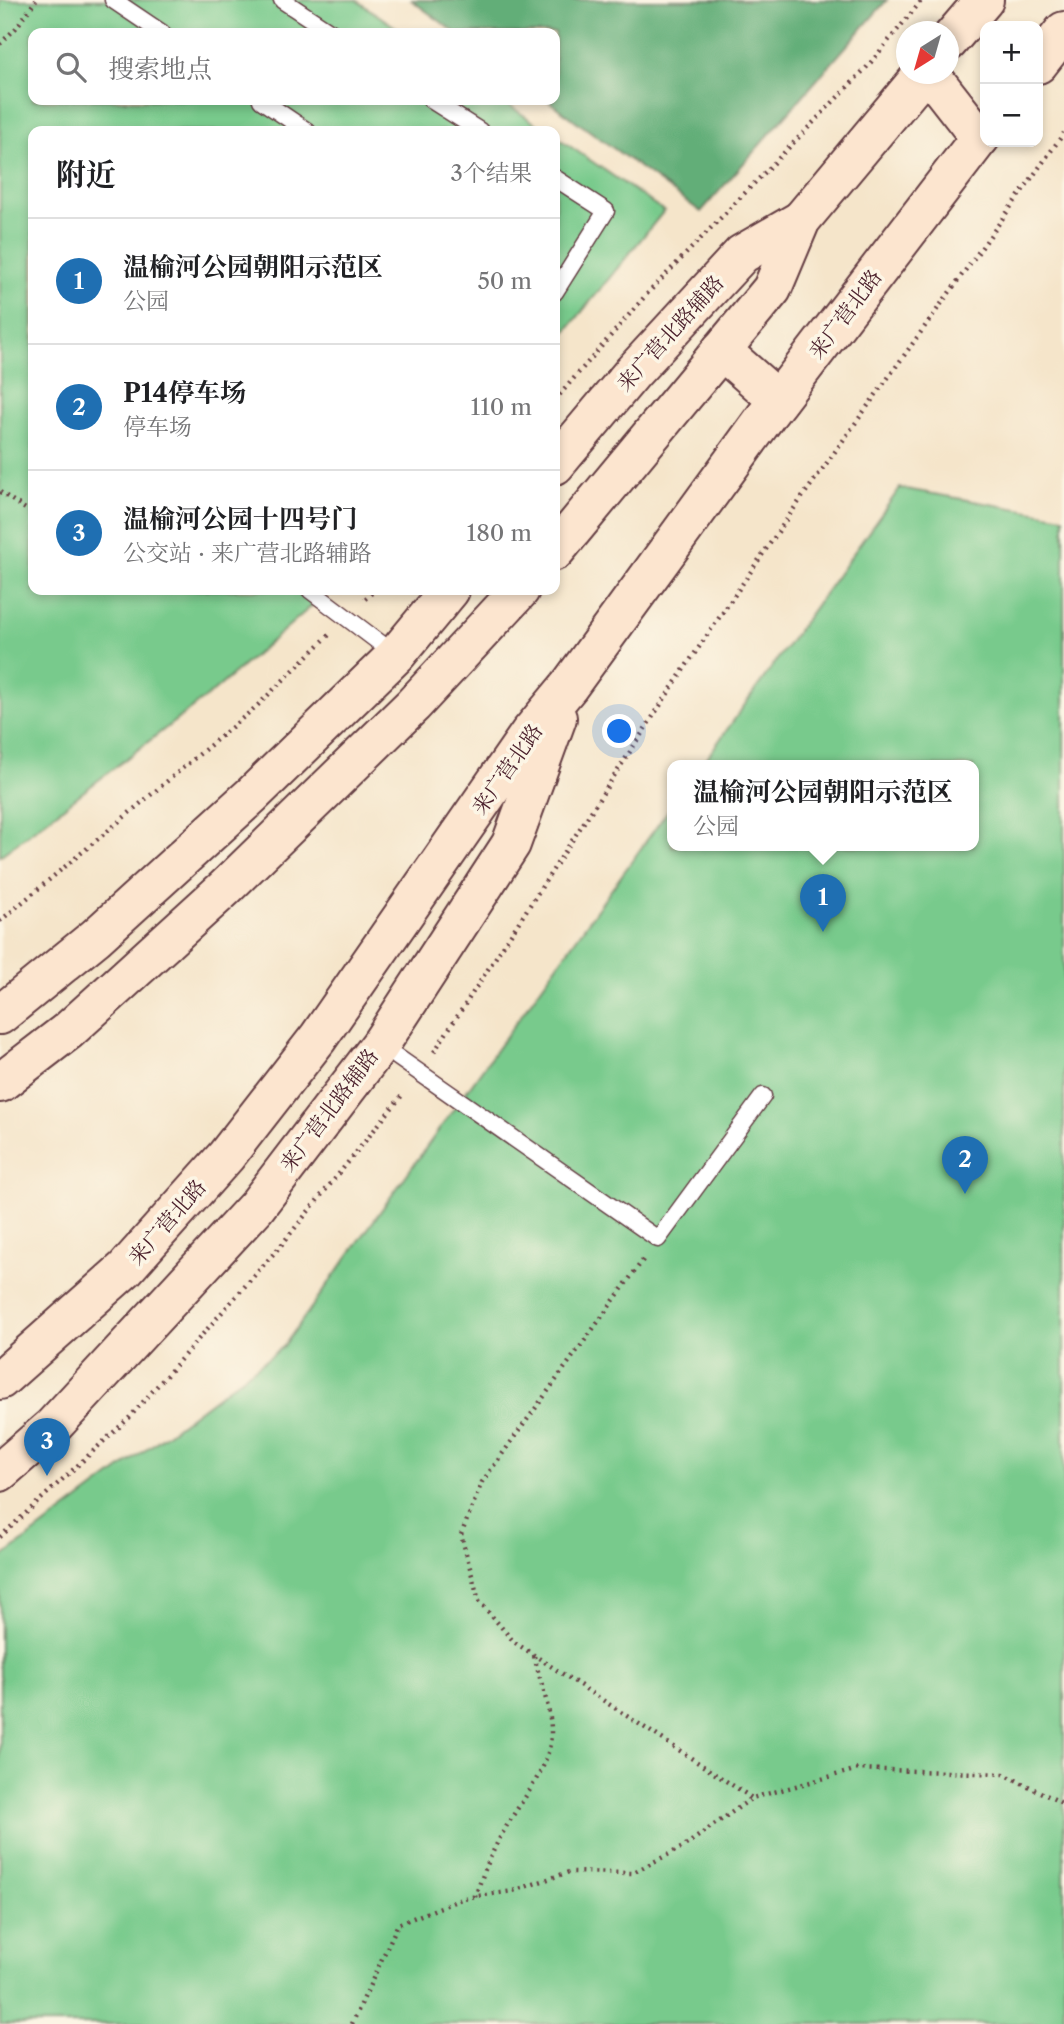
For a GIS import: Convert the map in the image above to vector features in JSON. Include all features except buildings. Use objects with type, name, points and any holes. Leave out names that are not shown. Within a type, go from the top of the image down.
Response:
[{"type":"main road","points":[[959,29],[984,0]]},
{"type":"main road","points":[[1043,58],[1064,31]]},
{"type":"main road","points":[[560,545],[772,289],[801,220],[915,84]]},
{"type":"main road","points":[[939,84],[980,132]]},
{"type":"main road","name":"来广营北路","points":[[0,1381],[125,1269],[226,1156],[318,1038],[529,734],[569,687],[778,400],[980,137]]},
{"type":"main road","name":"来广营北路辅路","points":[[560,460],[633,372],[742,254],[801,220]]},
{"type":"main road","points":[[721,350],[778,400]]},
{"type":"main road","points":[[0,1014],[96,937],[252,795],[396,655],[446,595]]},
{"type":"main road","points":[[0,1083],[69,1030],[225,888],[413,705],[515,595]]},
{"type":"main road","name":"来广营北路辅路","points":[[0,1472],[53,1426],[256,1207],[380,1045],[511,844],[569,687]]},
{"type":"lane","points":[[282,0],[324,28]]},
{"type":"lane","points":[[124,3],[156,28]]},
{"type":"lane","points":[[268,105],[300,126]]},
{"type":"lane","points":[[439,105],[472,126]]},
{"type":"lane","points":[[451,126],[457,117]]},
{"type":"lane","points":[[560,181],[606,211],[560,284]]},
{"type":"lane","points":[[317,595],[396,655]]},
{"type":"lane","points":[[380,1045],[657,1239],[763,1096]]},
{"type":"path","points":[[0,44],[16,28],[36,0]]},
{"type":"path","points":[[560,394],[647,294],[867,67],[922,0]]},
{"type":"path","points":[[0,1536],[130,1418],[282,1244],[419,1073],[684,669],[793,510],[1064,133]]},
{"type":"path","points":[[0,492],[28,511]]},
{"type":"path","points":[[0,921],[257,706],[370,595]]},
{"type":"path","points":[[657,1239],[482,1482],[461,1535],[479,1601],[514,1642],[752,1798]]},
{"type":"path","points":[[475,1897],[485,1868],[504,1829],[543,1771],[551,1731],[534,1656]]},
{"type":"path","points":[[352,2024],[398,1924],[464,1898],[513,1891],[569,1872],[632,1873],[682,1847],[752,1798],[858,1769],[1004,1774],[1064,1804]]},
{"type":"green space","points":[[0,0],[356,0],[397,28],[28,28],[28,105],[508,105],[540,126],[28,126],[28,595],[324,595],[214,691],[0,856]]},
{"type":"green space","points":[[411,0],[887,0],[701,212],[554,105],[560,105],[560,28],[449,28]]},
{"type":"green space","points":[[560,139],[664,211],[560,339]]},
{"type":"green space","points":[[900,488],[1064,517],[1064,2024],[0,2024],[0,1559],[283,1347],[667,812],[667,851],[979,851],[979,760],[705,760]]},
{"type":"place","name":"温榆河公园朝阳示范区","points":[[823,932]]},
{"type":"place","name":"P14停车场","points":[[965,1194]]},
{"type":"place","name":"温榆河公园十四号门","points":[[47,1476]]}]
